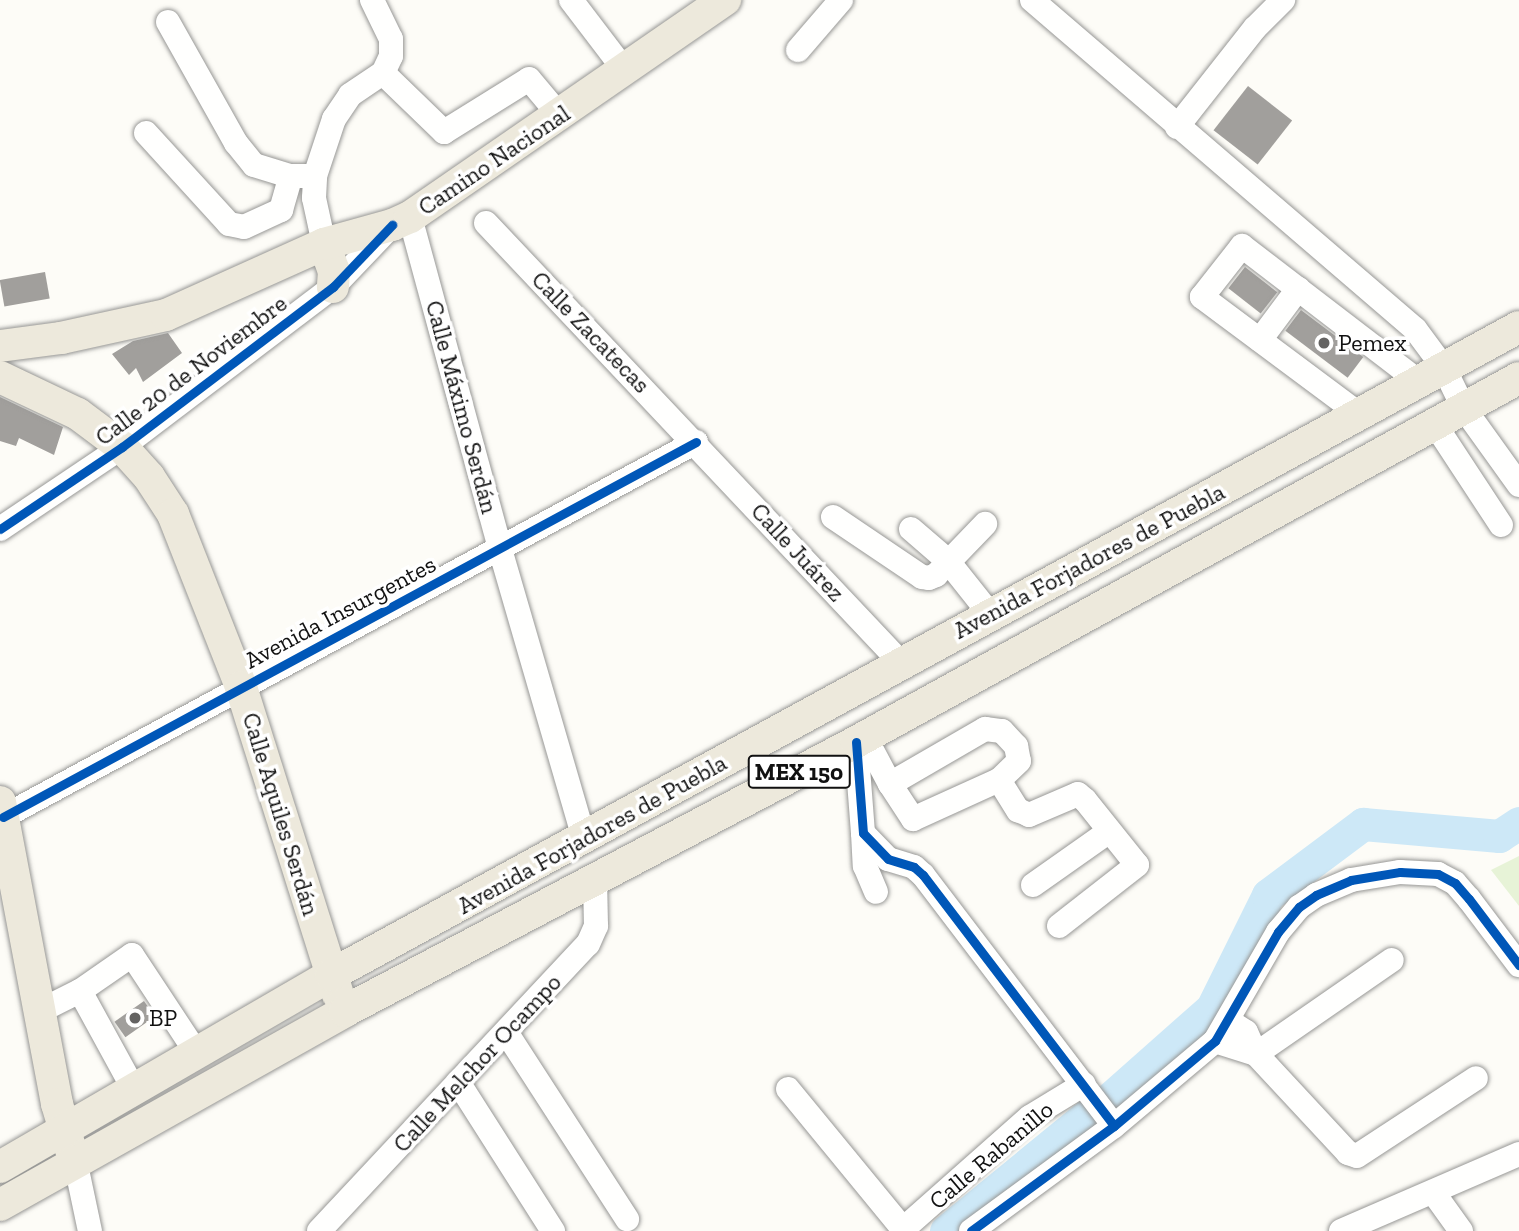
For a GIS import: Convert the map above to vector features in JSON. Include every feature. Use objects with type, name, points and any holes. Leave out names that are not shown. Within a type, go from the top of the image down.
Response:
[{"type":"main road","name":"Camino Nacional","points":[[0,346],[61,338],[166,315],[324,244],[401,221],[625,71],[725,0]]},
{"type":"main road","points":[[324,244],[334,271],[334,288]]},
{"type":"main road","name":"Avenida Forjadores de Puebla","points":[[0,1167],[63,1128],[331,975],[1519,327]]},
{"type":"main road","name":"Calle Aquiles Serdán","points":[[0,377],[78,414],[122,447],[149,477],[173,514],[241,687],[331,975],[345,1011]]},
{"type":"main road","name":"Avenida Forjadores de Puebla","points":[[0,1205],[75,1160],[345,1011],[860,739],[1519,378]]},
{"type":"main road","points":[[2,810],[63,1128],[75,1160]]},
{"type":"street","points":[[146,133],[229,224],[244,227],[281,210],[350,95],[383,73],[391,56],[391,39],[372,0]]},
{"type":"street","points":[[571,0],[625,71]]},
{"type":"street","points":[[798,50],[841,0]]},
{"type":"street","points":[[1032,0],[1415,329],[1432,375]]},
{"type":"street","points":[[1177,127],[1255,28],[1283,0]]},
{"type":"street","points":[[168,22],[236,143],[254,165],[303,176]]},
{"type":"street","points":[[383,73],[444,132],[529,79],[559,116]]},
{"type":"street","points":[[303,176],[314,198],[324,244]]},
{"type":"street","name":"Calle 20 de Noviembre","points":[[0,529],[122,447],[334,288],[401,221]]},
{"type":"street","name":"Calle Máximo Serdán","points":[[401,221],[584,839]]},
{"type":"street","name":"Calle Zacatecas","points":[[486,223],[696,442]]},
{"type":"street","points":[[1359,414],[1202,297],[1242,246],[1298,289],[1432,375],[1463,407],[1519,485]]},
{"type":"street","points":[[1260,340],[1298,289]]},
{"type":"street","points":[[1434,423],[1501,525]]},
{"type":"street","name":"Avenida Insurgentes","points":[[2,810],[241,687],[696,442]]},
{"type":"street","name":"Calle Juárez","points":[[696,442],[901,663]]},
{"type":"street","points":[[833,517],[922,577],[936,575],[947,560],[985,524]]},
{"type":"street","points":[[911,529],[947,560],[990,614]]},
{"type":"street","points":[[860,739],[913,819],[999,780],[1019,761],[1016,746],[1002,731],[985,729],[890,784]]},
{"type":"street","points":[[860,739],[865,866],[876,892]]},
{"type":"street","points":[[999,780],[1017,810],[1029,815],[1078,794],[1137,865],[1059,926]]},
{"type":"street","points":[[1033,885],[1108,832]]},
{"type":"street","points":[[863,833],[888,859],[914,867],[923,875],[1114,1126]]},
{"type":"street","points":[[971,1231],[1114,1126],[1222,1031],[1278,932],[1299,907],[1316,895],[1351,880],[1400,872],[1438,874],[1455,883],[1519,965]]},
{"type":"street","name":"Calle Melchor Ocampo","points":[[318,1231],[593,936],[596,926],[595,878]]},
{"type":"street","points":[[40,1011],[80,991],[132,955],[196,1052]]},
{"type":"street","points":[[1256,1054],[1392,960]]},
{"type":"street","points":[[80,991],[133,1088]]},
{"type":"street","points":[[1222,1031],[1246,1032],[1256,1054],[1348,1153],[1357,1156],[1476,1078]]},
{"type":"street","points":[[506,1032],[627,1219]]},
{"type":"street","points":[[458,1082],[553,1231]]},
{"type":"street","name":"Calle Rabanillo","points":[[902,1230],[1030,1117],[1084,1084]]},
{"type":"street","points":[[788,1089],[902,1230]]},
{"type":"street","points":[[1341,1231],[1519,1154]]},
{"type":"street","points":[[75,1160],[90,1231]]},
{"type":"street","points":[[1433,1192],[1461,1231]]},
{"type":"green space","points":[[1519,856],[1519,906],[1491,870]]},
{"type":"building","points":[[1248,86],[1292,120],[1258,165],[1214,130]]},
{"type":"building","name":"Pemex","points":[[1245,267],[1277,292],[1261,314],[1228,288]]},
{"type":"building","points":[[45,272],[50,299],[4,307],[0,280]]},
{"type":"building","name":"Pemex","points":[[1301,310],[1363,357],[1348,378],[1285,331]]},
{"type":"building","points":[[168,333],[182,353],[143,382],[136,368],[129,375],[112,354],[133,341]]},
{"type":"building","points":[[0,397],[63,427],[54,455],[19,438],[16,446],[0,441]]},
{"type":"building","name":"BP","points":[[144,1001],[155,1017],[125,1037],[115,1022]]},
{"type":"waterway","points":[[1107,1101],[1212,1008],[1268,895],[1363,824],[1499,836],[1519,823]]},
{"type":"waterway","points":[[946,1231],[1089,1114]]},
{"type":"cycle path","points":[[0,529],[122,447],[333,287],[392,225]]},
{"type":"cycle path","points":[[3,817],[696,442]]},
{"type":"cycle path","points":[[856,742],[863,833],[888,859],[914,867],[923,875],[1114,1126]]},
{"type":"cycle path","points":[[971,1231],[1114,1126],[1215,1041],[1278,932],[1299,907],[1316,895],[1351,880],[1400,872],[1438,874],[1455,883],[1519,965]]},
{"type":"place","name":"Pemex","points":[[1324,343]]},
{"type":"place","name":"BP","points":[[135,1018]]}]
